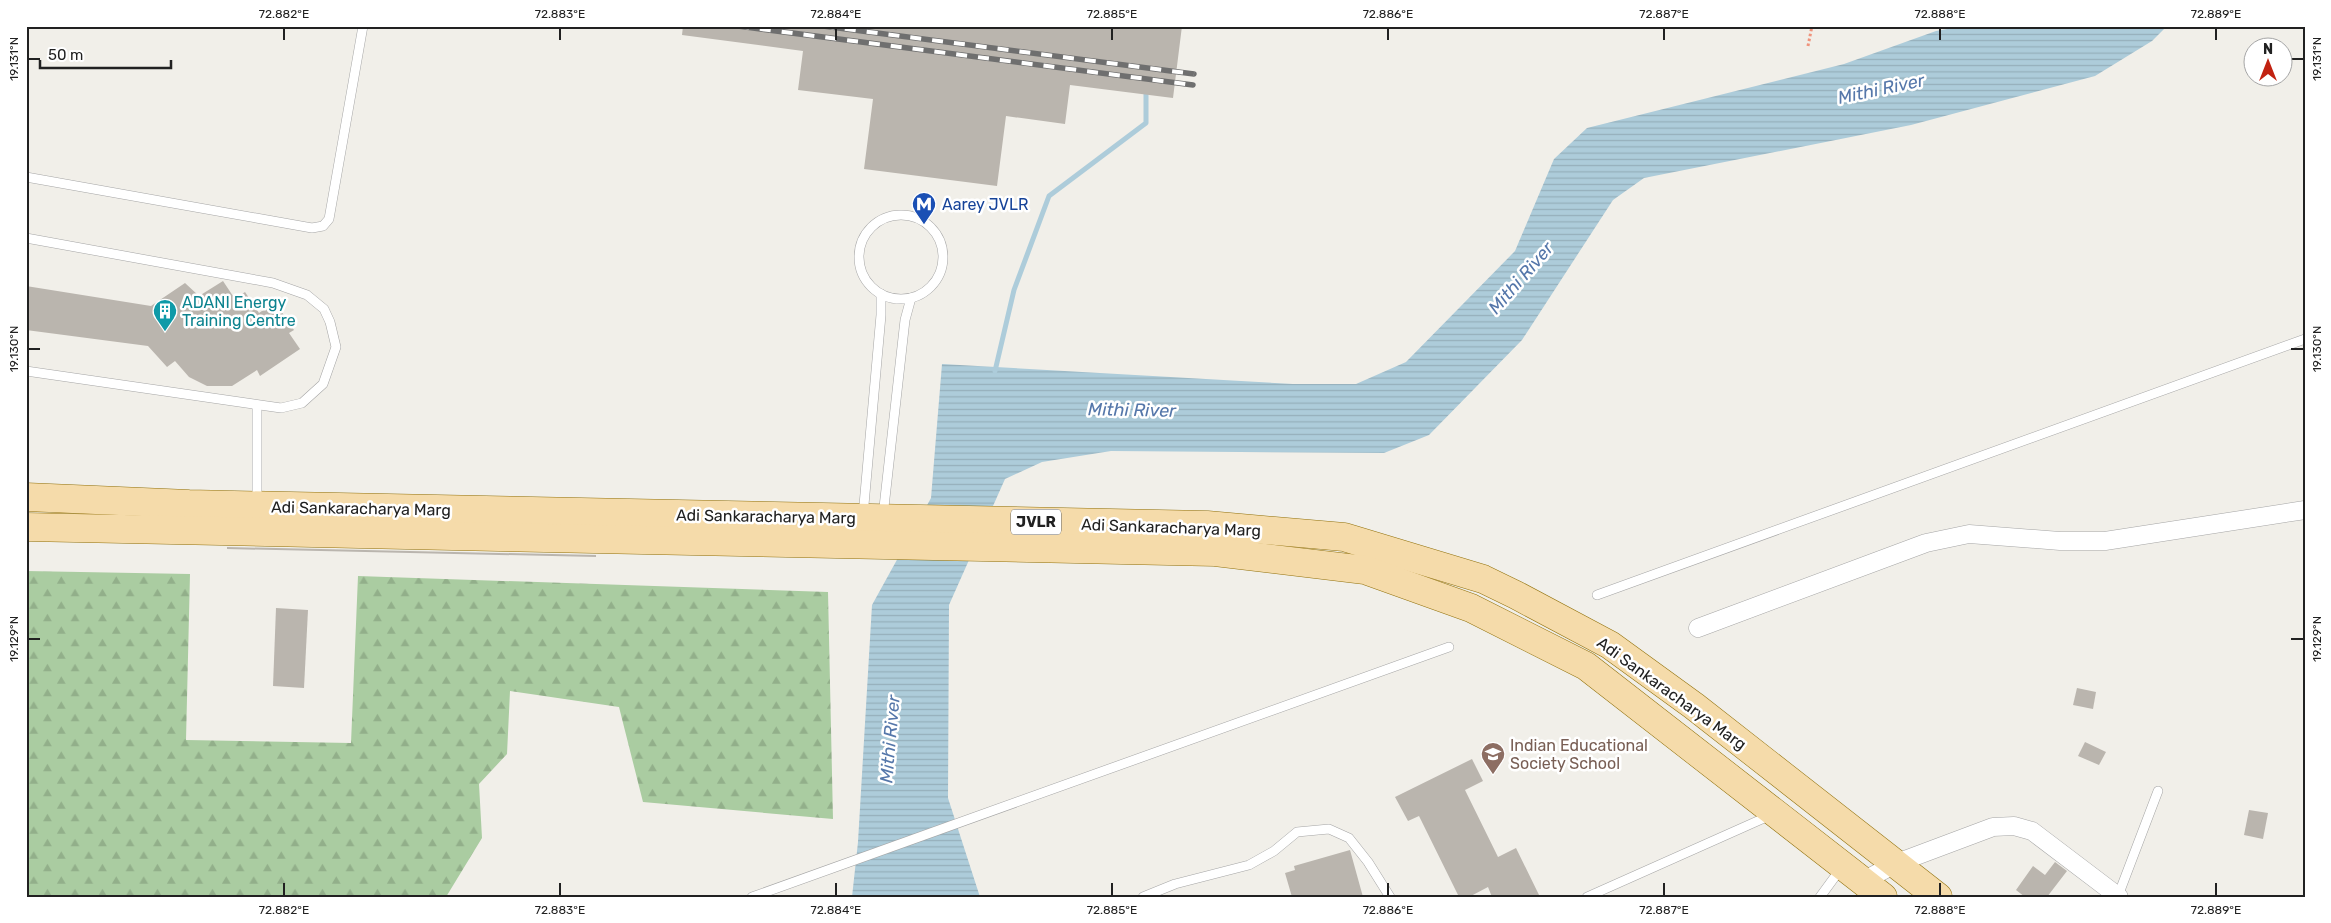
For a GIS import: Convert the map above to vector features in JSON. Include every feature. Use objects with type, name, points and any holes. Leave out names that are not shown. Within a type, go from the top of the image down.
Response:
[{"type":"main road","name":"Adi Sankaracharya Marg","points":[[26,497],[257,506],[1207,525],[1344,537],[1483,579],[1610,645],[1694,706],[1897,863],[1938,897]]},
{"type":"main road","name":"Adi Sankaracharya Marg","points":[[26,527],[1215,552],[1365,570],[1471,608],[1586,666],[1775,812],[1865,885]]},
{"type":"street","points":[[1698,628],[1926,543],[1969,534],[2060,541],[2105,541],[2305,510]]},
{"type":"street","points":[[1865,885],[1897,863],[1993,827],[2014,826],[2032,831],[2119,896]]},
{"type":"lane","points":[[26,177],[312,228],[322,226],[329,219],[363,26]]},
{"type":"lane","points":[[907,215],[930,225],[939,238],[943,252],[941,272],[936,281],[925,292],[911,298],[901,299],[881,294],[866,280],[861,271],[859,251],[866,232],[882,219],[891,216],[907,215]]},
{"type":"lane","points":[[26,238],[273,283],[306,295],[324,309],[330,322],[336,347],[323,384],[302,403],[281,408],[26,371]]},
{"type":"lane","points":[[872,518],[881,294]]},
{"type":"lane","points":[[872,518],[911,298]]},
{"type":"lane","points":[[1597,595],[2305,339]]},
{"type":"lane","points":[[257,404],[257,506]]},
{"type":"lane","points":[[752,897],[814,873],[1449,647]]},
{"type":"lane","points":[[2119,896],[2158,791]]},
{"type":"lane","points":[[1587,897],[1775,812]]},
{"type":"lane","points":[[1143,897],[1175,884],[1249,865],[1274,850],[1297,832],[1329,829],[1349,838],[1368,862],[1390,897]]},
{"type":"lane","points":[[1820,897],[1865,885]]},
{"type":"path","points":[[1808,46],[1812,26]]},
{"type":"green space","points":[[26,571],[190,574],[186,740],[351,743],[358,576],[828,592],[833,819],[643,802],[619,707],[510,691],[507,754],[479,784],[482,838],[446,897],[26,897]]},
{"type":"water","name":"Mithi River","points":[[1964,26],[2167,26],[2152,41],[2095,76],[1911,125],[1644,178],[1613,200],[1522,340],[1429,435],[1384,453],[1111,451],[1042,462],[1005,479],[949,605],[948,798],[980,897],[852,897],[858,842],[872,605],[931,498],[942,364],[1293,384],[1356,384],[1406,362],[1515,251],[1554,159],[1587,128],[1844,64],[1936,31]]},
{"type":"building","points":[[683,26],[1182,26],[1173,98],[1070,85],[1065,124],[1006,116],[997,186],[864,169],[873,99],[798,90],[803,51],[682,35]]},
{"type":"building","name":"ADANI Energy Training Centre","points":[[223,281],[235,299],[245,292],[259,313],[275,302],[294,330],[289,333],[300,349],[260,376],[257,370],[232,386],[207,386],[189,377],[175,361],[167,367],[148,346],[26,330],[26,286],[151,306],[185,283],[199,296]]},
{"type":"building","points":[[227,547],[596,555],[596,557],[227,549]]},
{"type":"building","points":[[276,608],[308,610],[304,688],[273,686]]},
{"type":"building","points":[[2077,688],[2096,692],[2093,709],[2073,705]]},
{"type":"building","points":[[2085,742],[2106,752],[2099,765],[2078,756]]},
{"type":"building","points":[[1472,759],[1483,781],[1465,790],[1498,857],[1516,848],[1540,897],[1492,897],[1488,887],[1469,897],[1459,897],[1419,816],[1408,821],[1395,797]]},
{"type":"building","points":[[2249,810],[2268,813],[2263,839],[2244,835]]},
{"type":"building","points":[[1350,850],[1363,897],[1292,897],[1285,873],[1295,870],[1294,866]]},
{"type":"building","points":[[2055,862],[2067,871],[2047,897],[2025,897],[2016,890],[2033,866],[2045,875]]},
{"type":"waterway","points":[[995,371],[1014,290],[1049,196],[1146,123],[1146,89]]},
{"type":"railway","points":[[738,26],[1193,85]]},
{"type":"railway","points":[[823,26],[1194,74]]},
{"type":"place","name":"Aarey JVLR","points":[[924,225]]},
{"type":"place","name":"ADANI Energy Training Centre","points":[[165,332]]},
{"type":"place","name":"Indian Educational Society School","points":[[1493,775]]}]
